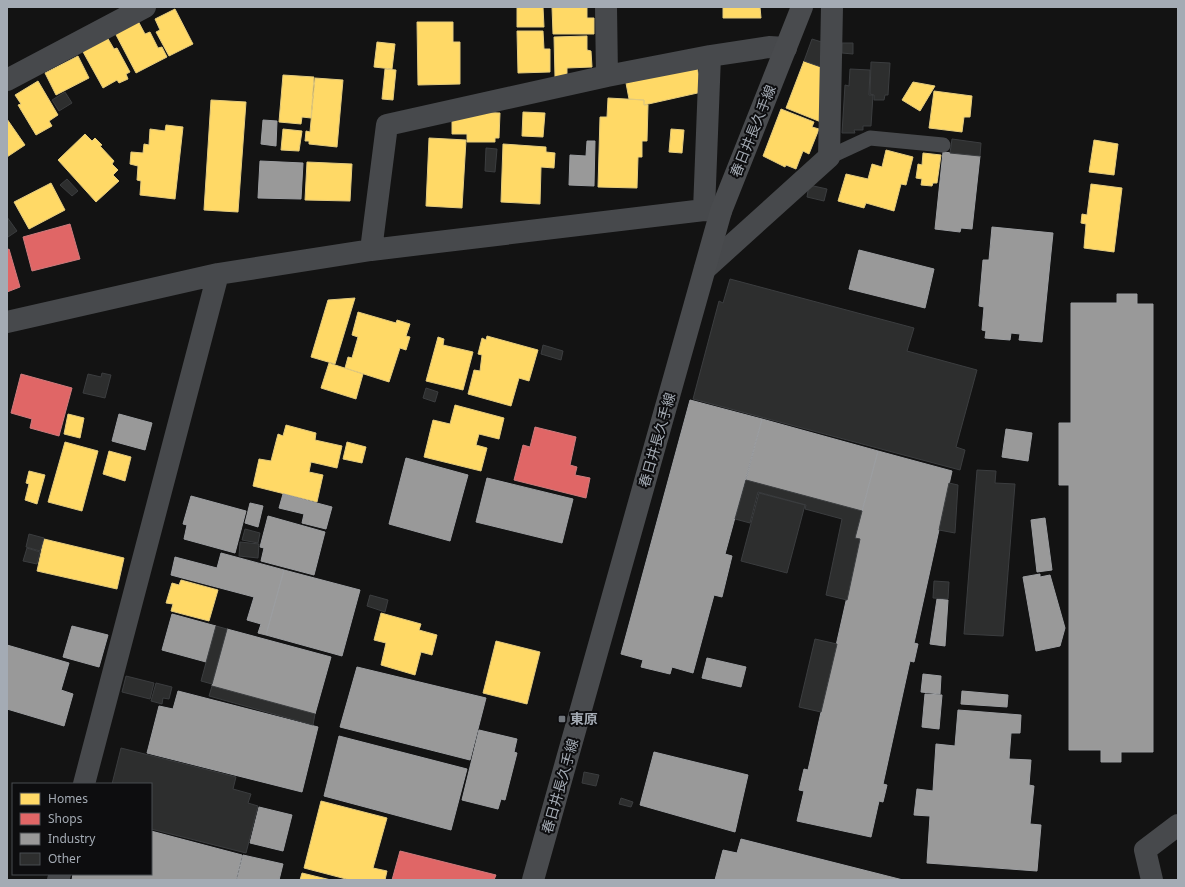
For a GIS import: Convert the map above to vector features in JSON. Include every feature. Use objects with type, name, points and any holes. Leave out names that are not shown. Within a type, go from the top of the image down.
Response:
[{"type":"main road","name":"春日井長久手線","points":[[533,880],[705,269],[713,210],[786,48],[802,7]]},
{"type":"street","points":[[7,80],[145,7]]},
{"type":"street","points":[[606,7],[606,76]]},
{"type":"street","points":[[705,269],[829,157],[832,7]]},
{"type":"street","points":[[371,250],[387,125],[606,76],[710,56],[769,47],[786,48]]},
{"type":"street","points":[[7,322],[218,274],[371,250],[713,210],[710,56]]},
{"type":"street","points":[[84,783],[218,274]]},
{"type":"street","points":[[1152,880],[1145,850],[1178,825]]},
{"type":"lane","points":[[829,157],[870,138],[943,145]]},
{"type":"building: Homes","points":[[517,7],[543,7],[544,27],[517,27]]},
{"type":"building: Homes","points":[[552,7],[587,7],[587,18],[594,18],[594,34],[553,34]]},
{"type":"building: Homes","points":[[723,7],[760,7],[761,18],[723,18]]},
{"type":"building: Homes","points":[[175,9],[193,44],[169,56],[156,32],[160,30],[155,19]]},
{"type":"building: Homes","points":[[137,19],[145,34],[150,32],[158,48],[162,47],[167,57],[136,73],[114,31]]},
{"type":"building: Homes","points":[[417,22],[453,22],[453,42],[460,42],[460,84],[418,85]]},
{"type":"building: Homes","points":[[517,31],[543,31],[544,49],[550,49],[550,72],[518,73]]},
{"type":"building: Homes","points":[[587,36],[587,50],[591,51],[592,67],[567,68],[567,77],[555,77],[554,37]]},
{"type":"building: Homes","points":[[107,37],[114,49],[117,48],[130,72],[126,74],[128,79],[119,83],[117,80],[103,88],[82,50]]},
{"type":"building: Homes","points":[[377,42],[395,44],[392,69],[374,67]]},
{"type":"building: Homes","points":[[78,56],[89,78],[56,95],[45,73]]},
{"type":"building: Homes","points":[[804,61],[824,68],[821,122],[786,108]]},
{"type":"building: Homes","points":[[697,67],[702,92],[644,105],[644,100],[629,99],[626,83]]},
{"type":"building: Homes","points":[[385,69],[396,70],[393,100],[382,99]]},
{"type":"building: Homes","points":[[283,75],[314,77],[311,118],[302,117],[301,124],[279,122]]},
{"type":"building: Homes","points":[[315,78],[343,80],[337,147],[309,144],[309,141],[305,141],[306,131],[310,132]]},
{"type":"building: Homes","points":[[38,81],[58,115],[49,121],[52,126],[36,135],[18,105],[21,104],[15,95]]},
{"type":"building: Homes","points":[[913,82],[935,86],[920,111],[902,100]]},
{"type":"building: Homes","points":[[934,91],[972,96],[970,117],[964,117],[962,132],[929,128]]},
{"type":"building: Homes","points":[[608,98],[644,100],[644,105],[648,105],[647,141],[642,141],[642,157],[638,157],[637,188],[598,187],[600,117],[607,117]]},
{"type":"building: Homes","points":[[211,100],[246,102],[238,212],[204,210]]},
{"type":"building: Homes","points":[[781,109],[814,122],[812,127],[819,129],[809,154],[803,151],[796,169],[786,165],[785,167],[763,156]]},
{"type":"building: Homes","points":[[468,112],[500,113],[499,138],[495,138],[495,142],[467,142],[467,134],[452,134],[452,118]]},
{"type":"building: Homes","points":[[523,112],[545,113],[543,137],[522,136]]},
{"type":"building: Homes","points":[[7,119],[25,145],[7,157]]},
{"type":"building: Homes","points":[[166,125],[183,127],[175,199],[140,195],[141,181],[137,180],[138,166],[130,164],[131,152],[143,153],[144,144],[149,145],[150,129],[165,131]]},
{"type":"building: Homes","points":[[283,129],[302,131],[299,151],[281,150]]},
{"type":"building: Homes","points":[[671,129],[684,130],[682,153],[669,152]]},
{"type":"building: Homes","points":[[85,134],[92,141],[95,138],[102,145],[100,146],[114,161],[112,164],[118,170],[113,175],[119,181],[96,202],[58,160]]},
{"type":"building: Homes","points":[[429,138],[466,140],[462,208],[426,206]]},
{"type":"building: Homes","points":[[1094,140],[1118,144],[1114,175],[1089,172]]},
{"type":"building: Homes","points":[[503,144],[546,147],[546,152],[555,153],[554,168],[541,167],[540,204],[501,202]]},
{"type":"building: Homes","points":[[886,150],[913,157],[906,185],[901,184],[894,211],[866,203],[864,208],[838,201],[846,174],[868,179],[872,164],[882,167]]},
{"type":"building: Homes","points":[[923,153],[941,155],[937,183],[933,183],[932,186],[921,185],[922,179],[916,178],[918,164],[922,165]]},
{"type":"building: Homes","points":[[307,162],[352,164],[350,201],[305,200]]},
{"type":"building: Homes","points":[[51,183],[65,210],[29,229],[14,202]]},
{"type":"building: Homes","points":[[1091,184],[1122,188],[1114,252],[1084,248],[1086,224],[1081,223],[1082,214],[1087,215]]},
{"type":"building: Homes","points":[[355,298],[335,364],[311,357],[328,300]]},
{"type":"building: Homes","points":[[358,312],[396,323],[397,320],[410,324],[406,336],[410,337],[406,350],[400,348],[389,382],[345,368],[348,357],[352,358],[358,337],[352,335]]},
{"type":"building: Homes","points":[[487,336],[538,350],[529,381],[519,378],[511,406],[468,394],[474,370],[480,371],[482,355],[478,354],[482,338],[486,340]]},
{"type":"building: Homes","points":[[438,337],[444,339],[443,345],[473,352],[463,390],[426,381]]},
{"type":"building: Homes","points":[[329,363],[363,374],[356,399],[321,388]]},
{"type":"building: Homes","points":[[455,405],[504,418],[499,439],[479,434],[476,445],[487,448],[481,471],[424,457],[433,420],[450,424]]},
{"type":"building: Homes","points":[[68,414],[84,418],[80,438],[64,434]]},
{"type":"building: Homes","points":[[286,425],[316,433],[315,440],[342,446],[337,468],[311,462],[309,472],[323,475],[317,502],[253,486],[259,459],[271,461],[278,434],[283,436]]},
{"type":"building: Homes","points":[[65,442],[98,451],[82,511],[48,502]]},
{"type":"building: Homes","points":[[347,442],[366,447],[362,463],[343,459]]},
{"type":"building: Homes","points":[[109,451],[131,457],[125,481],[103,474]]},
{"type":"building: Homes","points":[[29,471],[45,475],[37,504],[25,500],[29,484],[26,483]]},
{"type":"building: Homes","points":[[44,539],[124,558],[117,589],[37,571]]},
{"type":"building: Homes","points":[[181,580],[218,590],[209,621],[171,611],[173,604],[166,603],[172,583],[179,585]]},
{"type":"building: Homes","points":[[381,613],[421,624],[419,630],[437,635],[432,655],[421,652],[415,675],[381,665],[386,643],[374,640]]},
{"type":"building: Homes","points":[[496,641],[540,652],[527,704],[483,693]]},
{"type":"building: Homes","points":[[321,801],[387,818],[373,868],[387,871],[385,880],[350,880],[304,868]]},
{"type":"building: Homes","points":[[302,873],[331,880],[300,880]]},
{"type":"building: Shops","points":[[70,224],[80,259],[32,271],[23,237]]},
{"type":"building: Shops","points":[[9,249],[20,287],[7,292],[7,250]]},
{"type":"building: Shops","points":[[21,374],[72,388],[59,436],[30,428],[32,419],[11,413]]},
{"type":"building: Shops","points":[[535,427],[576,437],[570,465],[577,467],[575,475],[590,478],[586,498],[514,480],[523,445],[530,447]]},
{"type":"building: Shops","points":[[400,851],[496,875],[494,880],[392,880]]},
{"type":"building: Industry","points":[[263,120],[277,121],[276,146],[261,144]]},
{"type":"building: Industry","points":[[587,141],[595,141],[594,186],[569,185],[570,155],[586,156]]},
{"type":"building: Industry","points":[[943,152],[980,156],[972,229],[961,228],[960,232],[935,229]]},
{"type":"building: Industry","points":[[260,161],[303,163],[301,199],[258,198]]},
{"type":"building: Industry","points":[[992,227],[1053,233],[1042,342],[1019,340],[1020,334],[1011,333],[1010,340],[985,338],[986,331],[982,330],[984,307],[979,306],[983,260],[989,260]]},
{"type":"building: Industry","points":[[859,250],[934,269],[925,308],[849,289]]},
{"type":"building: Industry","points":[[1117,294],[1137,294],[1137,304],[1153,304],[1153,752],[1121,752],[1121,762],[1101,762],[1101,750],[1069,750],[1069,485],[1059,485],[1059,423],[1071,423],[1071,303],[1117,303]]},
{"type":"building: Industry","points":[[690,400],[762,419],[725,554],[732,556],[722,597],[714,595],[693,673],[672,667],[670,674],[641,667],[643,660],[621,654]]},
{"type":"building: Industry","points":[[119,414],[152,423],[145,450],[112,441]]},
{"type":"building: Industry","points":[[762,419],[878,451],[862,511],[746,480]]},
{"type":"building: Industry","points":[[1006,429],[1032,433],[1028,461],[1002,457]]},
{"type":"building: Industry","points":[[878,451],[952,471],[914,643],[918,644],[914,662],[910,661],[883,784],[887,785],[883,802],[879,801],[871,837],[797,821],[804,791],[799,790],[804,769],[808,770],[860,539],[855,538]]},
{"type":"building: Industry","points":[[406,458],[468,475],[450,541],[389,524]]},
{"type":"building: Industry","points":[[487,478],[573,499],[562,543],[476,522]]},
{"type":"building: Industry","points":[[283,494],[332,507],[326,529],[302,523],[304,514],[279,508]]},
{"type":"building: Industry","points":[[191,496],[246,511],[235,553],[184,539],[187,525],[183,524]]},
{"type":"building: Industry","points":[[250,503],[263,506],[258,527],[245,523]]},
{"type":"building: Industry","points":[[268,516],[325,532],[314,575],[261,561],[264,548],[260,547]]},
{"type":"building: Industry","points":[[1045,518],[1052,570],[1037,572],[1031,520]]},
{"type":"building: Industry","points":[[221,553],[284,570],[266,635],[258,633],[261,624],[247,620],[254,597],[171,575],[175,557],[217,568]]},
{"type":"building: Industry","points":[[284,570],[360,590],[342,656],[266,635]]},
{"type":"building: Industry","points":[[1040,574],[1040,577],[1050,575],[1065,628],[1060,646],[1036,651],[1023,577]]},
{"type":"building: Industry","points":[[937,599],[948,600],[945,646],[930,644]]},
{"type":"building: Industry","points":[[172,614],[216,626],[206,662],[162,650]]},
{"type":"building: Industry","points":[[72,626],[108,635],[99,667],[63,657]]},
{"type":"building: Industry","points":[[227,629],[331,657],[315,714],[212,686]]},
{"type":"building: Industry","points":[[7,645],[69,663],[61,690],[73,694],[64,726],[7,709]]},
{"type":"building: Industry","points":[[707,658],[746,667],[741,687],[702,678]]},
{"type":"building: Industry","points":[[357,667],[486,698],[470,760],[340,727]]},
{"type":"building: Industry","points":[[923,674],[941,676],[940,694],[921,692]]},
{"type":"building: Industry","points":[[178,691],[318,727],[302,792],[147,753],[159,706],[173,709]]},
{"type":"building: Industry","points":[[962,691],[1008,695],[1007,707],[961,704]]},
{"type":"building: Industry","points":[[925,694],[942,695],[939,729],[922,727]]},
{"type":"building: Industry","points":[[958,710],[1021,715],[1020,733],[1011,733],[1009,759],[1031,760],[1029,785],[1034,786],[1030,824],[1041,825],[1037,871],[927,863],[930,816],[914,815],[917,789],[933,791],[936,744],[955,746]]},
{"type":"building: Industry","points":[[479,730],[517,739],[514,752],[517,753],[505,800],[501,799],[498,809],[462,800]]},
{"type":"building: Industry","points":[[339,736],[467,769],[451,830],[324,796]]},
{"type":"building: Industry","points":[[654,752],[748,775],[735,832],[640,805]]},
{"type":"building: Industry","points":[[259,807],[292,815],[283,851],[250,843]]},
{"type":"building: Industry","points":[[152,831],[242,855],[236,880],[72,880],[73,875],[152,875]]},
{"type":"building: Industry","points":[[741,839],[903,880],[715,880],[723,850],[737,853]]},
{"type":"building: Industry","points":[[243,855],[283,864],[279,880],[237,880]]},
{"type":"building: Other","points":[[812,39],[828,44],[824,68],[804,61]]},
{"type":"building: Other","points":[[842,43],[853,43],[853,54],[842,53]]},
{"type":"building: Other","points":[[871,62],[890,63],[888,95],[885,95],[884,100],[874,100],[874,95],[870,94]]},
{"type":"building: Other","points":[[850,69],[870,70],[869,95],[873,95],[871,126],[863,126],[863,130],[854,130],[855,133],[842,133],[845,85],[849,86]]},
{"type":"building: Other","points":[[65,92],[72,103],[59,111],[52,100]]},
{"type":"building: Other","points":[[952,139],[981,143],[980,156],[950,153]]},
{"type":"building: Other","points":[[486,148],[497,149],[495,172],[485,171]]},
{"type":"building: Other","points":[[67,179],[78,191],[72,196],[60,185]]},
{"type":"building: Other","points":[[809,185],[827,189],[824,201],[807,197]]},
{"type":"building: Other","points":[[7,217],[17,231],[8,237],[7,235]]},
{"type":"building: Other","points":[[730,279],[914,328],[907,351],[977,370],[956,447],[965,450],[960,470],[693,399],[719,301],[723,303]]},
{"type":"building: Other","points":[[543,345],[563,351],[561,360],[541,354]]},
{"type":"building: Other","points":[[102,373],[111,375],[105,398],[83,393],[88,374],[101,377]]},
{"type":"building: Other","points":[[426,388],[438,392],[435,402],[423,398]]},
{"type":"building: Other","points":[[977,470],[996,471],[995,483],[1015,484],[1003,636],[964,634]]},
{"type":"building: Other","points":[[746,480],[862,511],[855,538],[860,539],[847,600],[826,595],[842,519],[805,509],[806,505],[758,492],[750,523],[735,519]]},
{"type":"building: Other","points":[[949,483],[958,485],[955,533],[939,530]]},
{"type":"building: Other","points":[[759,493],[805,505],[787,573],[741,561]]},
{"type":"building: Other","points":[[245,529],[260,533],[258,543],[242,540]]},
{"type":"building: Other","points":[[29,534],[44,538],[40,551],[26,547]]},
{"type":"building: Other","points":[[240,542],[259,544],[258,558],[239,556]]},
{"type":"building: Other","points":[[27,548],[40,552],[37,564],[23,561]]},
{"type":"building: Other","points":[[934,581],[949,582],[948,599],[933,598]]},
{"type":"building: Other","points":[[370,595],[388,600],[385,612],[367,606]]},
{"type":"building: Other","points":[[216,626],[227,629],[212,684],[201,681]]},
{"type":"building: Other","points":[[815,639],[837,644],[821,712],[799,707]]},
{"type":"building: Other","points":[[126,676],[154,683],[150,699],[122,692]]},
{"type":"building: Other","points":[[156,683],[172,687],[169,699],[163,698],[162,704],[151,701]]},
{"type":"building: Other","points":[[212,686],[315,714],[313,725],[209,696]]},
{"type":"building: Other","points":[[121,748],[236,777],[233,789],[251,794],[248,803],[258,806],[246,853],[152,829],[152,783],[112,783]]},
{"type":"building: Other","points":[[584,772],[599,775],[596,786],[582,783]]},
{"type":"building: Other","points":[[621,798],[633,802],[631,807],[619,804]]},
{"type":"place","name":"東原","points":[[562,719]]}]
